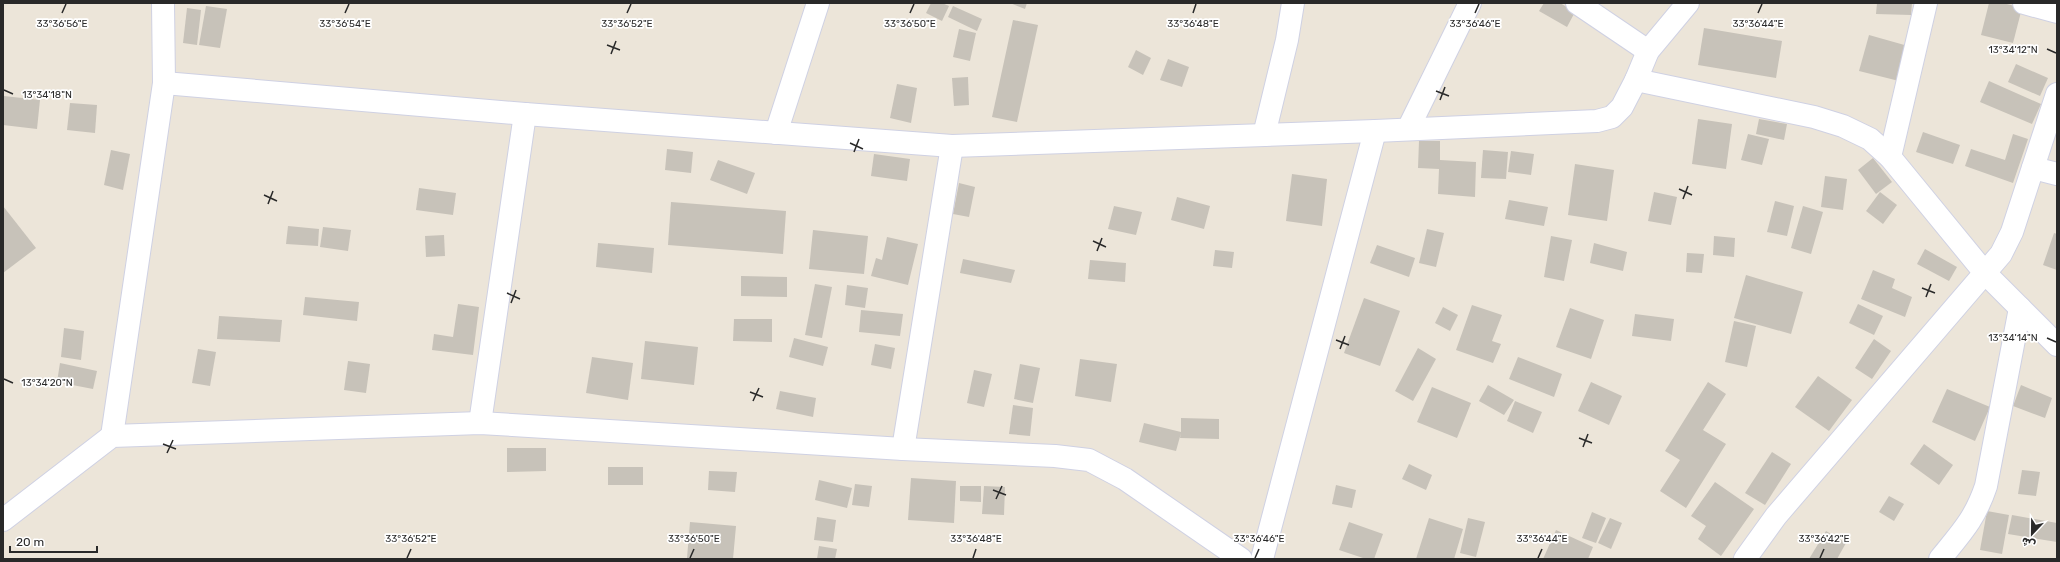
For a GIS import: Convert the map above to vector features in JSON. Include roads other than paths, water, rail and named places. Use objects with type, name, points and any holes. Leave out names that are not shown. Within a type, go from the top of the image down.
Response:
[{"type":"street","points":[[112,436],[164,83],[163,3]]},
{"type":"street","points":[[776,133],[818,3]]},
{"type":"street","points":[[1264,135],[1287,40],[1293,3]]},
{"type":"street","points":[[1408,129],[1470,3]]},
{"type":"street","points":[[1577,3],[1648,51]]},
{"type":"street","points":[[164,83],[525,114],[952,146],[1375,131],[1597,121],[1612,117],[1622,107],[1636,80],[1648,51],[1688,3]]},
{"type":"street","points":[[1890,157],[1926,3]]},
{"type":"street","points":[[2024,3],[2057,12]]},
{"type":"street","points":[[1636,80],[1821,119],[1843,126],[1870,139],[1890,157],[1985,273],[2057,345]]},
{"type":"street","points":[[1744,559],[1776,516],[1985,273],[2007,245],[2057,94]]},
{"type":"street","points":[[480,423],[525,114]]},
{"type":"street","points":[[1262,559],[1375,131]]},
{"type":"street","points":[[903,450],[952,146]]},
{"type":"street","points":[[2033,168],[2057,174]]},
{"type":"street","points":[[1940,559],[1971,520],[1979,506],[1986,486],[2020,308]]},
{"type":"street","points":[[3,520],[112,436],[480,423],[903,450],[1054,456],[1090,460],[1125,479],[1240,559]]}]
